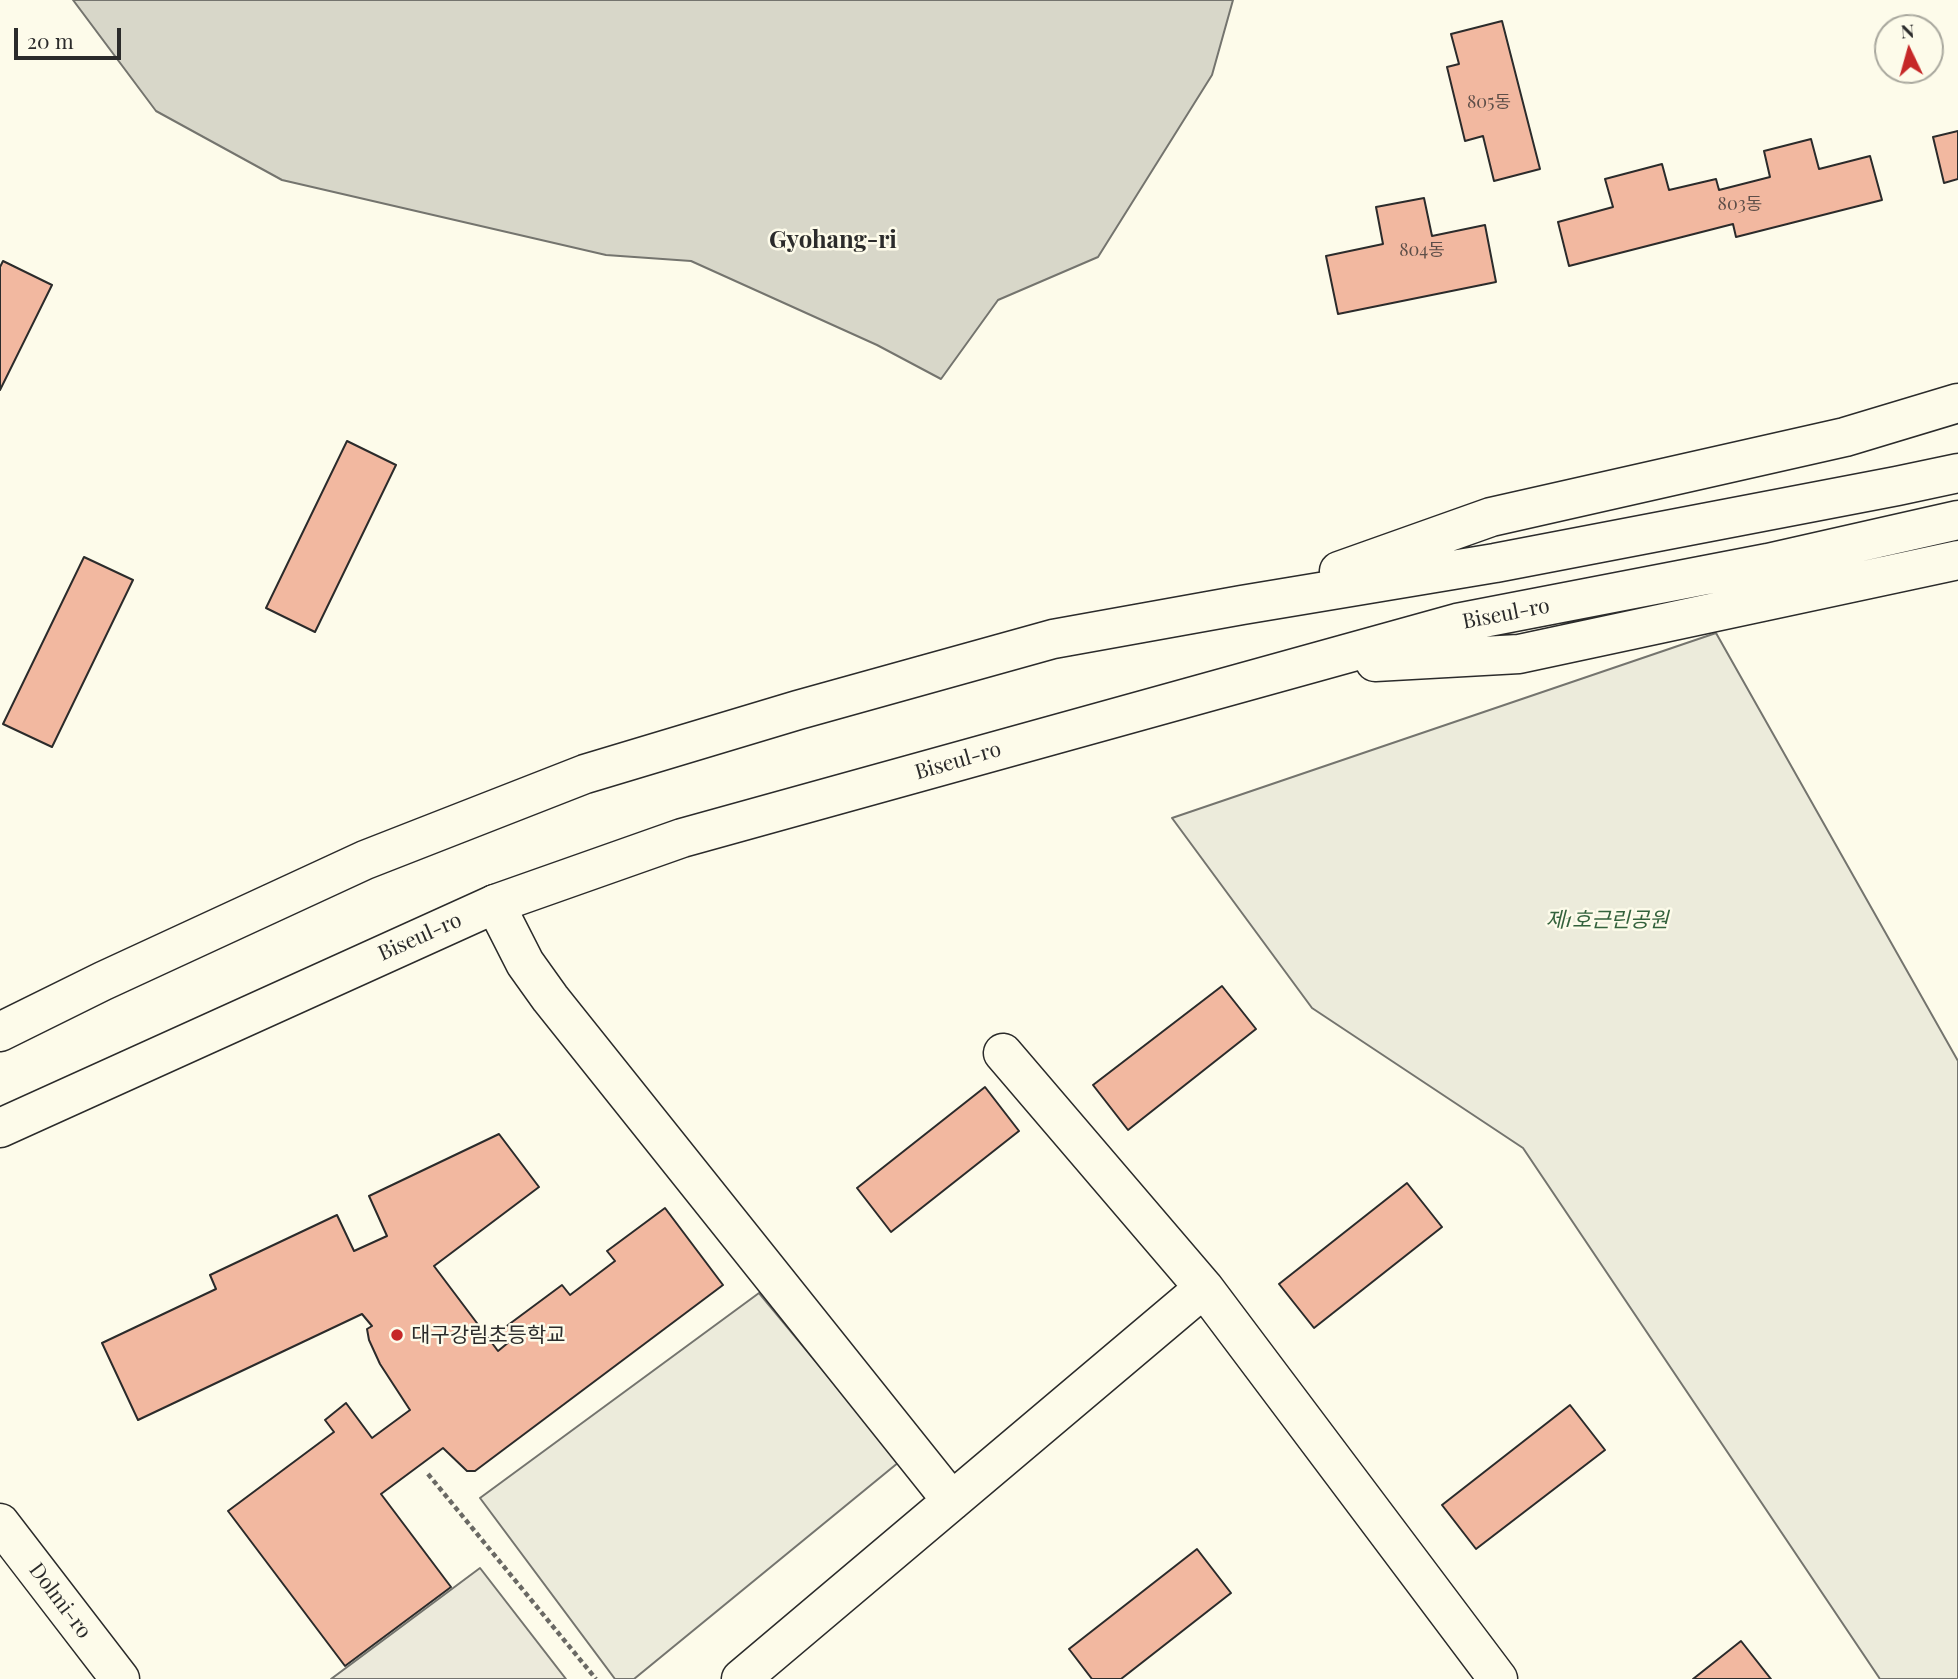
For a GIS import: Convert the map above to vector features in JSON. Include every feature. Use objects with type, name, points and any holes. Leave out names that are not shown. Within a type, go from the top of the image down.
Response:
[{"type":"main road","points":[[1242,605],[1491,517],[1845,437],[1958,404]]},
{"type":"main road","points":[[0,1032],[103,981],[365,860],[585,774],[798,710],[1053,639],[1509,561],[1958,473]]},
{"type":"main road","name":"Biseul-ro","points":[[0,1128],[495,904],[682,838],[1457,623],[1755,565],[1958,520]]},
{"type":"main road","points":[[1300,666],[1519,654],[1958,560]]},
{"type":"main road","points":[[495,904],[525,963],[550,998],[952,1501]]},
{"type":"main road","points":[[1003,1053],[1204,1288],[1498,1679]]},
{"type":"main road","points":[[741,1679],[1204,1288]]},
{"type":"main road","name":"Dolmi-ro","points":[[0,1523],[120,1679]]},
{"type":"path","points":[[428,1474],[596,1679]]},
{"type":"green space","name":"제1호근린공원","points":[[1716,633],[1958,1061],[1958,1679],[1880,1679],[1523,1148],[1312,1008],[1172,818]]},
{"type":"green space","points":[[759,1293],[899,1462],[634,1679],[615,1679],[480,1498]]},
{"type":"shaded area","points":[[73,0],[1233,0],[1212,75],[1098,257],[998,300],[941,379],[877,345],[691,261],[606,255],[282,180],[156,111]]},
{"type":"shaded area","points":[[480,1568],[566,1679],[331,1679]]},
{"type":"building","points":[[1502,21],[1540,169],[1494,181],[1483,136],[1465,141],[1447,67],[1459,64],[1451,34]]},
{"type":"building","points":[[1958,131],[1958,179],[1944,183],[1933,137]]},
{"type":"building","points":[[1811,139],[1819,169],[1870,156],[1882,200],[1736,237],[1733,224],[1569,266],[1558,222],[1613,207],[1605,179],[1662,164],[1669,190],[1716,179],[1719,190],[1770,177],[1764,151]]},
{"type":"building","points":[[1424,198],[1432,236],[1485,225],[1496,282],[1338,314],[1326,256],[1383,244],[1376,207]]},
{"type":"building","points":[[3,261],[52,285],[0,390],[0,267]]},
{"type":"building","points":[[347,441],[396,465],[315,632],[266,608]]},
{"type":"building","points":[[84,557],[133,580],[52,747],[3,724]]},
{"type":"building","points":[[1222,986],[1256,1029],[1128,1130],[1093,1085]]},
{"type":"building","points":[[985,1087],[1019,1131],[891,1232],[857,1188]]},
{"type":"building","points":[[499,1134],[539,1187],[434,1266],[498,1351],[509,1342],[500,1331],[562,1285],[570,1295],[615,1261],[607,1251],[665,1208],[723,1285],[475,1471],[467,1471],[443,1448],[381,1494],[451,1587],[345,1666],[228,1511],[334,1432],[325,1420],[346,1403],[372,1438],[410,1410],[380,1364],[369,1340],[367,1329],[372,1326],[362,1314],[138,1420],[102,1343],[216,1289],[210,1275],[337,1215],[354,1251],[387,1236],[369,1196]]},
{"type":"building","points":[[1407,1183],[1442,1227],[1314,1328],[1279,1284]]},
{"type":"building","points":[[1570,1405],[1605,1450],[1476,1549],[1442,1505]]},
{"type":"building","points":[[1197,1549],[1231,1593],[1121,1679],[1092,1679],[1069,1649]]},
{"type":"building","points":[[1741,1641],[1771,1679],[1693,1679]]},
{"type":"place","name":"대구강림초등학교","points":[[397,1335]]},
{"type":"district","name":"Gyohang-ri","points":[[833,241]]}]
